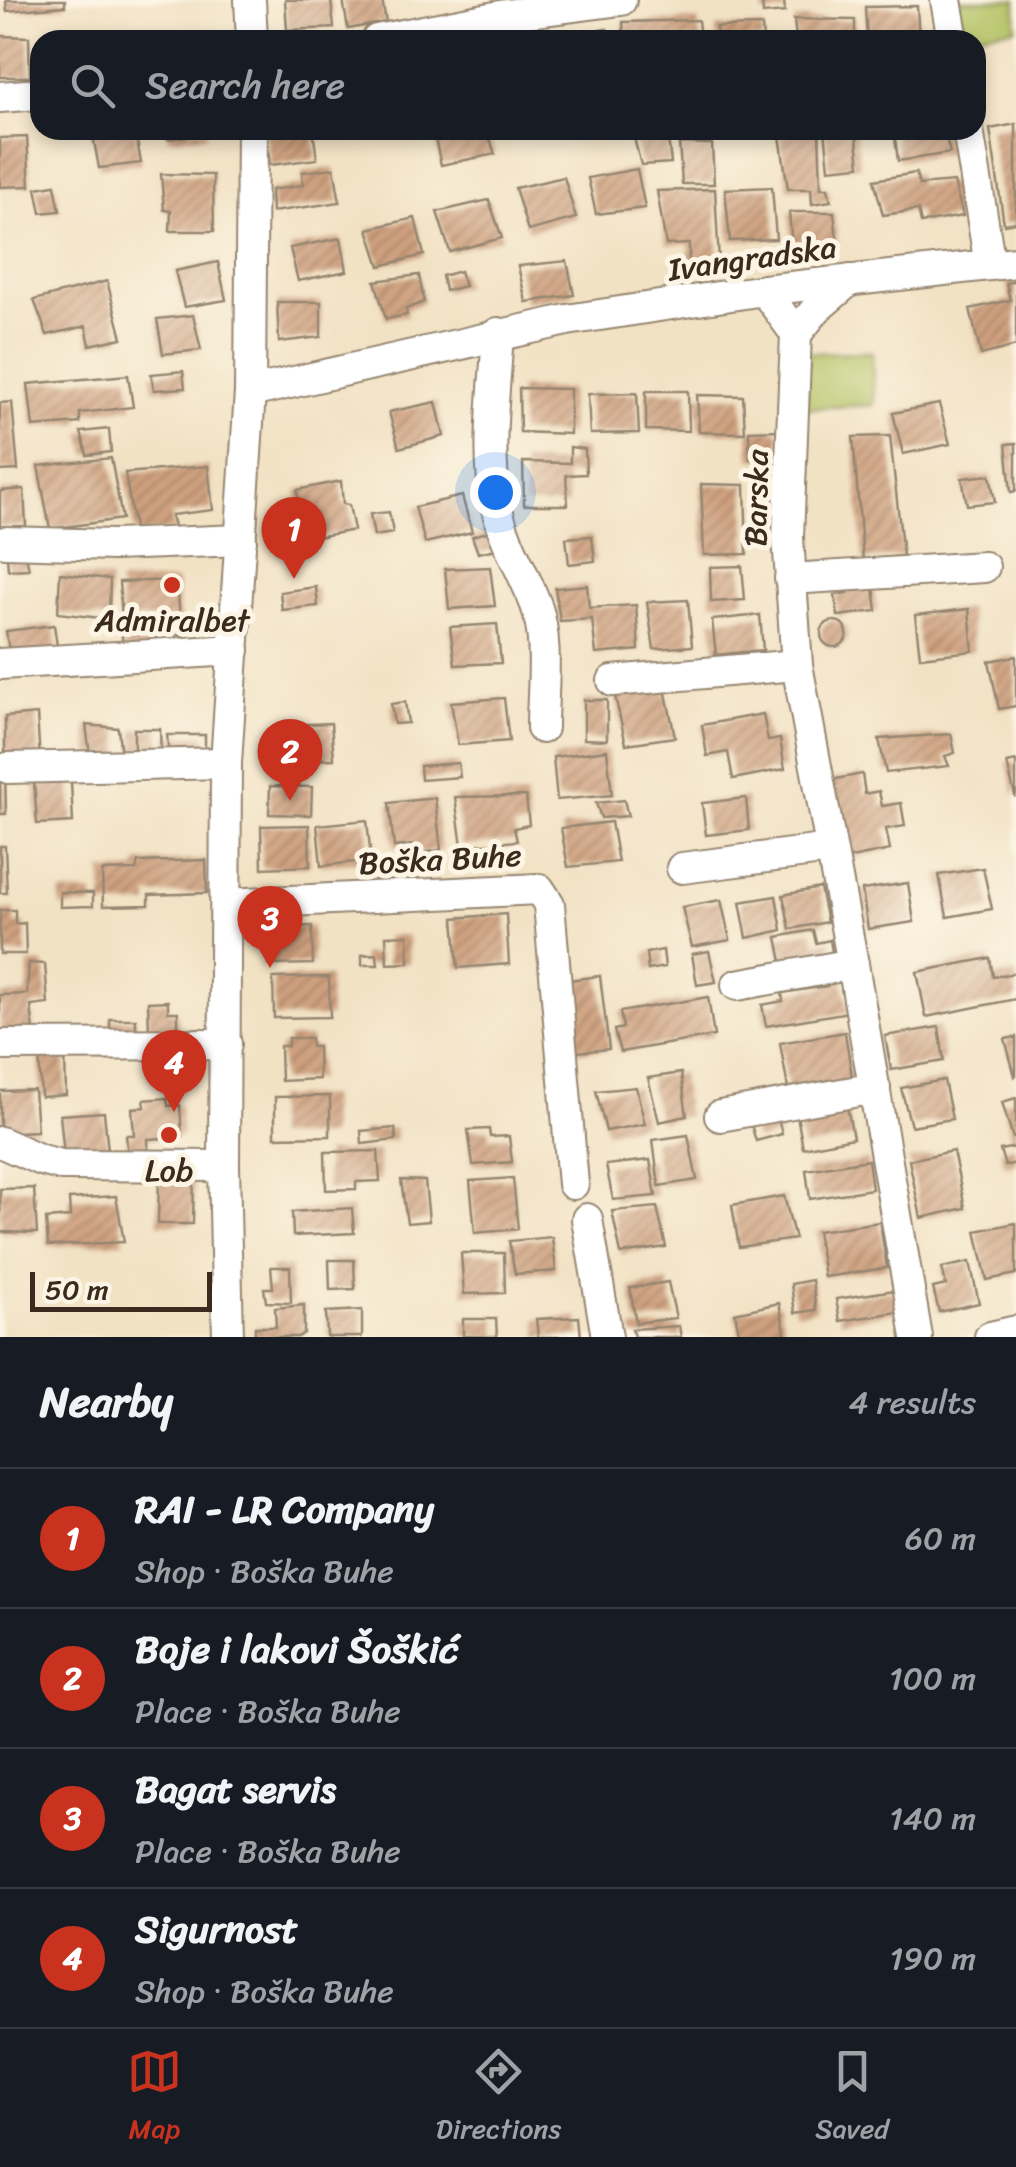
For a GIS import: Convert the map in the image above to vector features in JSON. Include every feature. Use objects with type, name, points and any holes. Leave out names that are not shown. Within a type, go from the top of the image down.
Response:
[{"type":"street","points":[[250,0],[252,30]]},
{"type":"street","points":[[429,30],[621,0]]},
{"type":"street","points":[[946,0],[950,30]]},
{"type":"street","points":[[0,97],[30,95]]},
{"type":"street","points":[[228,1337],[224,1166],[226,763],[250,392],[252,140]]},
{"type":"street","points":[[971,140],[1003,264]]},
{"type":"street","name":"Ivangradska","points":[[250,392],[498,333],[764,290],[1003,264]]},
{"type":"street","points":[[764,290],[796,334],[816,308],[850,280]]},
{"type":"street","points":[[498,333],[493,427],[496,500],[505,540],[536,604],[541,625],[542,728]]},
{"type":"street","name":"Barska","points":[[796,334],[788,538],[797,665],[917,1337]]},
{"type":"street","points":[[6,542],[114,545],[240,540]]},
{"type":"street","points":[[790,579],[984,567]]},
{"type":"street","points":[[0,664],[234,650]]},
{"type":"street","points":[[613,681],[797,665]]},
{"type":"street","points":[[8,768],[226,763]]},
{"type":"street","points":[[682,868],[830,848]]},
{"type":"street","name":"Boška Buhe","points":[[226,904],[538,889],[545,894],[550,904],[572,1184]]},
{"type":"street","points":[[737,985],[853,964]]},
{"type":"street","points":[[0,1045],[226,1044]]},
{"type":"street","points":[[720,1116],[875,1088]]},
{"type":"street","points":[[0,1142],[40,1160],[61,1164],[224,1166]]},
{"type":"street","points":[[587,1220],[607,1337]]},
{"type":"street","points":[[990,1337],[1016,1331]]},
{"type":"green space","points":[[958,0],[1016,0],[1016,28],[986,33],[962,30]]},
{"type":"green space","points":[[872,352],[874,405],[806,408],[807,353]]},
{"type":"building","points":[[6,0],[65,0],[65,6],[7,11]]},
{"type":"building","points":[[285,0],[331,0],[334,28],[287,30]]},
{"type":"building","points":[[343,0],[382,0],[386,22],[348,29]]},
{"type":"building","points":[[762,0],[784,0],[785,12],[763,14]]},
{"type":"building","points":[[917,6],[918,30],[866,30],[865,7]]},
{"type":"building","points":[[794,19],[855,20],[855,30],[795,30]]},
{"type":"building","points":[[698,20],[699,30],[623,30],[623,22]]},
{"type":"building","points":[[762,26],[762,30],[716,30],[716,27]]},
{"type":"building","points":[[0,36],[29,37],[30,77],[0,77]]},
{"type":"building","points":[[1016,124],[1016,222],[1004,224],[990,129]]},
{"type":"building","points":[[27,137],[30,186],[0,187],[0,138]]},
{"type":"building","points":[[94,140],[137,140],[141,163],[99,168]]},
{"type":"building","points":[[266,140],[314,140],[317,159],[270,165]]},
{"type":"building","points":[[435,140],[490,140],[495,154],[441,165]]},
{"type":"building","points":[[635,140],[668,140],[671,163],[641,165]]},
{"type":"building","points":[[781,140],[819,140],[821,188],[828,188],[831,201],[812,204],[811,189],[788,189]]},
{"type":"building","points":[[826,140],[857,140],[860,166],[829,169]]},
{"type":"building","points":[[895,140],[947,140],[950,153],[898,161]]},
{"type":"building","points":[[679,143],[712,144],[714,184],[682,184]]},
{"type":"building","points":[[334,168],[340,202],[272,212],[271,190],[303,185],[302,172]]},
{"type":"building","points":[[637,169],[645,208],[596,214],[588,178]]},
{"type":"building","points":[[916,173],[919,185],[954,182],[963,216],[921,223],[918,210],[883,215],[874,180]]},
{"type":"building","points":[[161,174],[213,175],[214,231],[170,231],[171,211],[164,210]]},
{"type":"building","points":[[564,177],[576,218],[528,231],[515,188]]},
{"type":"building","points":[[55,185],[60,211],[41,213],[36,188]]},
{"type":"building","points":[[772,187],[776,239],[730,241],[725,189]]},
{"type":"building","points":[[715,189],[719,263],[689,266],[689,244],[666,245],[657,191]]},
{"type":"building","points":[[489,200],[502,238],[450,252],[437,212]]},
{"type":"building","points":[[789,212],[834,212],[838,246],[792,248]]},
{"type":"building","points":[[415,218],[424,255],[380,266],[368,229]]},
{"type":"building","points":[[341,238],[347,271],[298,281],[290,248]]},
{"type":"building","points":[[567,261],[574,295],[526,302],[518,266]]},
{"type":"building","points":[[218,262],[226,300],[184,307],[175,271]]},
{"type":"building","points":[[460,271],[465,286],[445,291],[442,276]]},
{"type":"building","points":[[419,275],[424,302],[406,309],[407,315],[386,319],[375,281]]},
{"type":"building","points":[[1016,280],[1016,346],[981,355],[970,309],[1010,300],[1006,283]]},
{"type":"building","points":[[107,281],[122,338],[90,345],[86,326],[47,335],[34,300]]},
{"type":"building","points":[[277,302],[321,302],[321,337],[279,342]]},
{"type":"building","points":[[193,315],[201,350],[163,354],[157,319]]},
{"type":"building","points":[[183,371],[185,388],[154,390],[151,374]]},
{"type":"building","points":[[128,375],[133,407],[80,413],[80,423],[33,427],[28,384]]},
{"type":"building","points":[[519,388],[570,389],[570,434],[520,432]]},
{"type":"building","points":[[646,391],[688,391],[689,431],[646,430]]},
{"type":"building","points":[[637,393],[639,433],[590,434],[588,394]]},
{"type":"building","points":[[697,395],[743,396],[745,433],[699,432]]},
{"type":"building","points":[[12,402],[18,470],[0,471],[0,403]]},
{"type":"building","points":[[436,402],[444,436],[399,448],[389,412]]},
{"type":"building","points":[[939,404],[950,444],[903,454],[893,413]]},
{"type":"building","points":[[109,429],[111,452],[87,455],[81,432]]},
{"type":"building","points":[[779,430],[779,458],[750,459],[749,431]]},
{"type":"building","points":[[890,436],[903,556],[863,560],[853,437]]},
{"type":"building","points":[[1016,443],[1016,491],[1011,492],[1006,444]]},
{"type":"building","points":[[570,447],[585,449],[586,474],[566,475],[568,505],[524,505],[523,462],[570,463]]},
{"type":"building","points":[[111,458],[122,519],[50,529],[38,466]]},
{"type":"building","points":[[208,466],[213,510],[171,515],[175,530],[135,534],[125,473]]},
{"type":"building","points":[[990,475],[995,502],[967,505],[962,478]]},
{"type":"building","points":[[341,481],[343,504],[349,505],[354,530],[296,541],[290,514],[301,512],[297,490]]},
{"type":"building","points":[[701,484],[745,485],[747,554],[704,555]]},
{"type":"building","points":[[24,489],[26,526],[0,527],[0,491]]},
{"type":"building","points":[[462,496],[472,532],[425,543],[415,507]]},
{"type":"building","points":[[389,512],[393,533],[374,536],[370,514]]},
{"type":"building","points":[[491,531],[497,549],[478,553],[472,536]]},
{"type":"building","points":[[592,536],[595,561],[569,564],[566,538]]},
{"type":"building","points":[[26,556],[29,569],[8,570],[7,557]]},
{"type":"building","points":[[742,566],[745,600],[711,602],[710,567]]},
{"type":"building","points":[[490,567],[495,606],[449,609],[445,569]]},
{"type":"building","points":[[60,573],[110,579],[109,619],[58,613]]},
{"type":"building","points":[[873,579],[877,611],[838,616],[835,595],[848,593],[846,583]]},
{"type":"building","points":[[177,580],[180,619],[122,619],[119,582]]},
{"type":"building","points":[[587,585],[589,608],[636,605],[639,650],[596,654],[592,619],[560,621],[555,588]]},
{"type":"building","points":[[316,587],[318,606],[282,610],[280,592]]},
{"type":"building","points":[[688,600],[692,646],[654,649],[647,602]]},
{"type":"building","points":[[969,609],[973,651],[920,657],[915,615]]},
{"type":"building","points":[[760,615],[763,650],[716,655],[712,620]]},
{"type":"building","points":[[834,621],[843,625],[847,634],[843,643],[834,647],[825,643],[821,634],[825,625]]},
{"type":"building","points":[[155,623],[159,649],[123,651],[121,624]]},
{"type":"building","points":[[497,624],[501,663],[455,665],[450,627]]},
{"type":"building","points":[[54,625],[58,653],[10,658],[6,631]]},
{"type":"building","points":[[169,625],[188,625],[189,634],[170,635]]},
{"type":"building","points":[[1016,656],[1016,706],[999,709],[989,661]]},
{"type":"building","points":[[664,684],[675,737],[626,744],[614,692]]},
{"type":"building","points":[[504,698],[509,741],[458,745],[451,702]]},
{"type":"building","points":[[584,700],[607,700],[607,740],[584,739]]},
{"type":"building","points":[[405,702],[408,723],[394,724],[391,704]]},
{"type":"building","points":[[37,714],[40,760],[5,759],[5,717]]},
{"type":"building","points":[[763,714],[768,741],[780,739],[785,769],[733,779],[728,752],[707,756],[702,725]]},
{"type":"building","points":[[331,723],[334,759],[291,760],[288,725]]},
{"type":"building","points":[[86,725],[118,728],[121,756],[90,755]]},
{"type":"building","points":[[134,729],[160,729],[161,757],[134,756]]},
{"type":"building","points":[[951,734],[955,753],[945,756],[949,766],[886,773],[879,739]]},
{"type":"building","points":[[167,735],[205,735],[205,755],[169,757]]},
{"type":"building","points":[[607,750],[612,795],[557,800],[553,757]]},
{"type":"building","points":[[1016,761],[1016,795],[1015,796],[1007,763]]},
{"type":"building","points":[[458,763],[460,777],[421,780],[420,766]]},
{"type":"building","points":[[0,769],[5,769],[6,814],[0,814]]},
{"type":"building","points":[[862,774],[865,794],[879,791],[882,806],[901,803],[905,826],[886,829],[890,850],[846,859],[831,780]]},
{"type":"building","points":[[34,781],[71,782],[73,822],[37,824]]},
{"type":"building","points":[[270,786],[312,787],[311,815],[269,814]]},
{"type":"building","points":[[526,796],[529,825],[514,828],[517,841],[462,846],[455,797]]},
{"type":"building","points":[[435,798],[441,850],[416,854],[415,845],[394,847],[389,803]]},
{"type":"building","points":[[746,798],[749,830],[706,835],[702,803]]},
{"type":"building","points":[[624,800],[628,816],[601,818],[596,803]]},
{"type":"building","points":[[367,820],[371,860],[321,866],[317,825]]},
{"type":"building","points":[[611,822],[618,862],[568,867],[561,828]]},
{"type":"building","points":[[309,825],[310,866],[262,868],[261,826]]},
{"type":"building","points":[[0,846],[5,846],[7,893],[0,893]]},
{"type":"building","points":[[206,860],[207,893],[149,895],[149,905],[103,906],[102,871],[136,870],[138,862]]},
{"type":"building","points":[[983,868],[992,909],[947,917],[939,875]]},
{"type":"building","points":[[908,883],[914,922],[868,929],[862,890]]},
{"type":"building","points":[[820,888],[827,922],[790,929],[783,895]]},
{"type":"building","points":[[60,892],[93,893],[93,906],[60,907]]},
{"type":"building","points":[[776,896],[782,930],[747,938],[740,902]]},
{"type":"building","points":[[721,900],[730,940],[692,947],[682,907]]},
{"type":"building","points":[[0,910],[15,910],[15,924],[25,923],[26,954],[0,954]]},
{"type":"building","points":[[506,914],[509,964],[458,968],[454,918]]},
{"type":"building","points":[[312,926],[313,964],[269,965],[268,928]]},
{"type":"building","points":[[813,930],[816,943],[830,940],[833,957],[783,967],[777,937]]},
{"type":"building","points":[[408,935],[409,963],[387,964],[386,936]]},
{"type":"building","points":[[663,950],[665,967],[648,970],[646,953]]},
{"type":"building","points":[[709,951],[716,982],[697,985],[692,954]]},
{"type":"building","points":[[377,954],[378,965],[362,965],[362,955]]},
{"type":"building","points":[[990,958],[993,977],[1016,973],[1016,999],[926,1017],[917,972]]},
{"type":"building","points":[[29,963],[45,964],[48,1004],[31,1006],[34,1032],[0,1033],[0,995],[27,994]]},
{"type":"building","points":[[600,976],[609,1049],[568,1053],[561,981]]},
{"type":"building","points":[[842,976],[849,1012],[766,1026],[762,1005],[783,1001],[782,993],[827,986],[826,978]]},
{"type":"building","points":[[329,977],[330,1017],[274,1018],[273,978]]},
{"type":"building","points":[[708,997],[714,1036],[620,1052],[614,1030],[623,1028],[620,1012]]},
{"type":"building","points":[[168,1001],[168,1012],[178,1012],[178,1031],[149,1031],[148,1002]]},
{"type":"building","points":[[110,1019],[136,1019],[136,1031],[110,1031]]},
{"type":"building","points":[[939,1027],[944,1061],[891,1070],[885,1036]]},
{"type":"building","points":[[845,1032],[853,1083],[789,1094],[780,1043]]},
{"type":"building","points":[[1016,1037],[1016,1075],[1015,1076],[1005,1039]]},
{"type":"building","points":[[288,1038],[311,1038],[311,1047],[318,1047],[319,1079],[281,1081],[280,1046],[288,1046]]},
{"type":"building","points":[[39,1051],[65,1054],[66,1095],[41,1097]]},
{"type":"building","points":[[681,1073],[687,1116],[659,1122],[648,1078]]},
{"type":"building","points":[[944,1080],[952,1119],[911,1126],[901,1088]]},
{"type":"building","points":[[636,1087],[645,1124],[606,1131],[596,1091]]},
{"type":"building","points":[[34,1090],[37,1131],[0,1133],[0,1091]]},
{"type":"building","points":[[330,1096],[330,1136],[275,1137],[275,1097]]},
{"type":"building","points":[[167,1098],[168,1106],[180,1105],[182,1137],[148,1139],[148,1157],[128,1158],[126,1135],[134,1135],[132,1108],[145,1107],[144,1100]]},
{"type":"building","points":[[1016,1098],[1016,1137],[1013,1138],[1002,1102]]},
{"type":"building","points":[[846,1101],[853,1138],[803,1148],[796,1110]]},
{"type":"building","points":[[104,1112],[108,1151],[64,1155],[60,1115]]},
{"type":"building","points":[[777,1115],[782,1134],[756,1141],[750,1121]]},
{"type":"building","points":[[395,1128],[396,1140],[362,1144],[361,1131]]},
{"type":"building","points":[[489,1129],[490,1137],[509,1136],[512,1162],[473,1165],[468,1130]]},
{"type":"building","points":[[688,1135],[697,1180],[659,1186],[653,1140]]},
{"type":"building","points":[[1015,1147],[1016,1163],[1005,1166],[1000,1150]]},
{"type":"building","points":[[378,1151],[380,1181],[356,1182],[356,1189],[326,1190],[325,1152]]},
{"type":"building","points":[[953,1151],[965,1208],[921,1218],[909,1160]]},
{"type":"building","points":[[650,1160],[656,1196],[613,1200],[606,1165]]},
{"type":"building","points":[[868,1160],[872,1189],[810,1199],[806,1170]]},
{"type":"building","points":[[194,1173],[193,1224],[158,1224],[159,1175]]},
{"type":"building","points":[[513,1178],[518,1229],[475,1233],[470,1181]]},
{"type":"building","points":[[401,1180],[425,1181],[429,1221],[407,1223]]},
{"type":"building","points":[[34,1188],[37,1233],[1,1232],[0,1189]]},
{"type":"building","points":[[116,1196],[124,1242],[48,1246],[46,1219],[70,1217],[69,1199]]},
{"type":"building","points":[[784,1196],[795,1239],[739,1247],[732,1205]]},
{"type":"building","points":[[657,1207],[666,1247],[621,1254],[612,1211]]},
{"type":"building","points":[[352,1208],[354,1233],[293,1236],[292,1212]]},
{"type":"building","points":[[880,1222],[887,1268],[824,1277],[817,1231]]},
{"type":"building","points":[[1016,1223],[1016,1274],[987,1280],[976,1231]]},
{"type":"building","points":[[552,1237],[556,1271],[515,1274],[509,1241]]},
{"type":"building","points":[[461,1253],[504,1253],[505,1293],[464,1294]]},
{"type":"building","points":[[329,1260],[354,1260],[355,1289],[330,1290]]},
{"type":"building","points":[[970,1262],[979,1303],[939,1312],[933,1288],[946,1285],[942,1268]]},
{"type":"building","points":[[271,1267],[290,1267],[291,1303],[266,1302],[264,1288],[273,1288]]},
{"type":"building","points":[[812,1280],[816,1310],[795,1313],[791,1284]]},
{"type":"building","points":[[668,1282],[676,1318],[636,1323],[630,1288]]},
{"type":"building","points":[[895,1290],[898,1312],[840,1321],[836,1299]]},
{"type":"building","points":[[779,1303],[786,1337],[740,1337],[735,1313]]},
{"type":"building","points":[[304,1305],[304,1333],[298,1337],[255,1337],[255,1327],[276,1327],[275,1308]]},
{"type":"building","points":[[362,1310],[362,1337],[327,1337],[326,1312]]},
{"type":"building","points":[[579,1317],[581,1337],[538,1337],[536,1319]]},
{"type":"building","points":[[463,1319],[496,1319],[497,1337],[463,1336]]},
{"type":"building","points":[[679,1326],[681,1337],[634,1337],[632,1329]]},
{"type":"place","name":"RAI - LR Company","points":[[294,579]]},
{"type":"place","name":"Admiralbet","points":[[172,585]]},
{"type":"place","name":"Boje i lakovi Šoškić","points":[[290,801]]},
{"type":"place","name":"Bagat servis","points":[[270,968]]},
{"type":"place","name":"Sigurnost","points":[[174,1112]]},
{"type":"place","name":"Lob","points":[[169,1135]]}]
